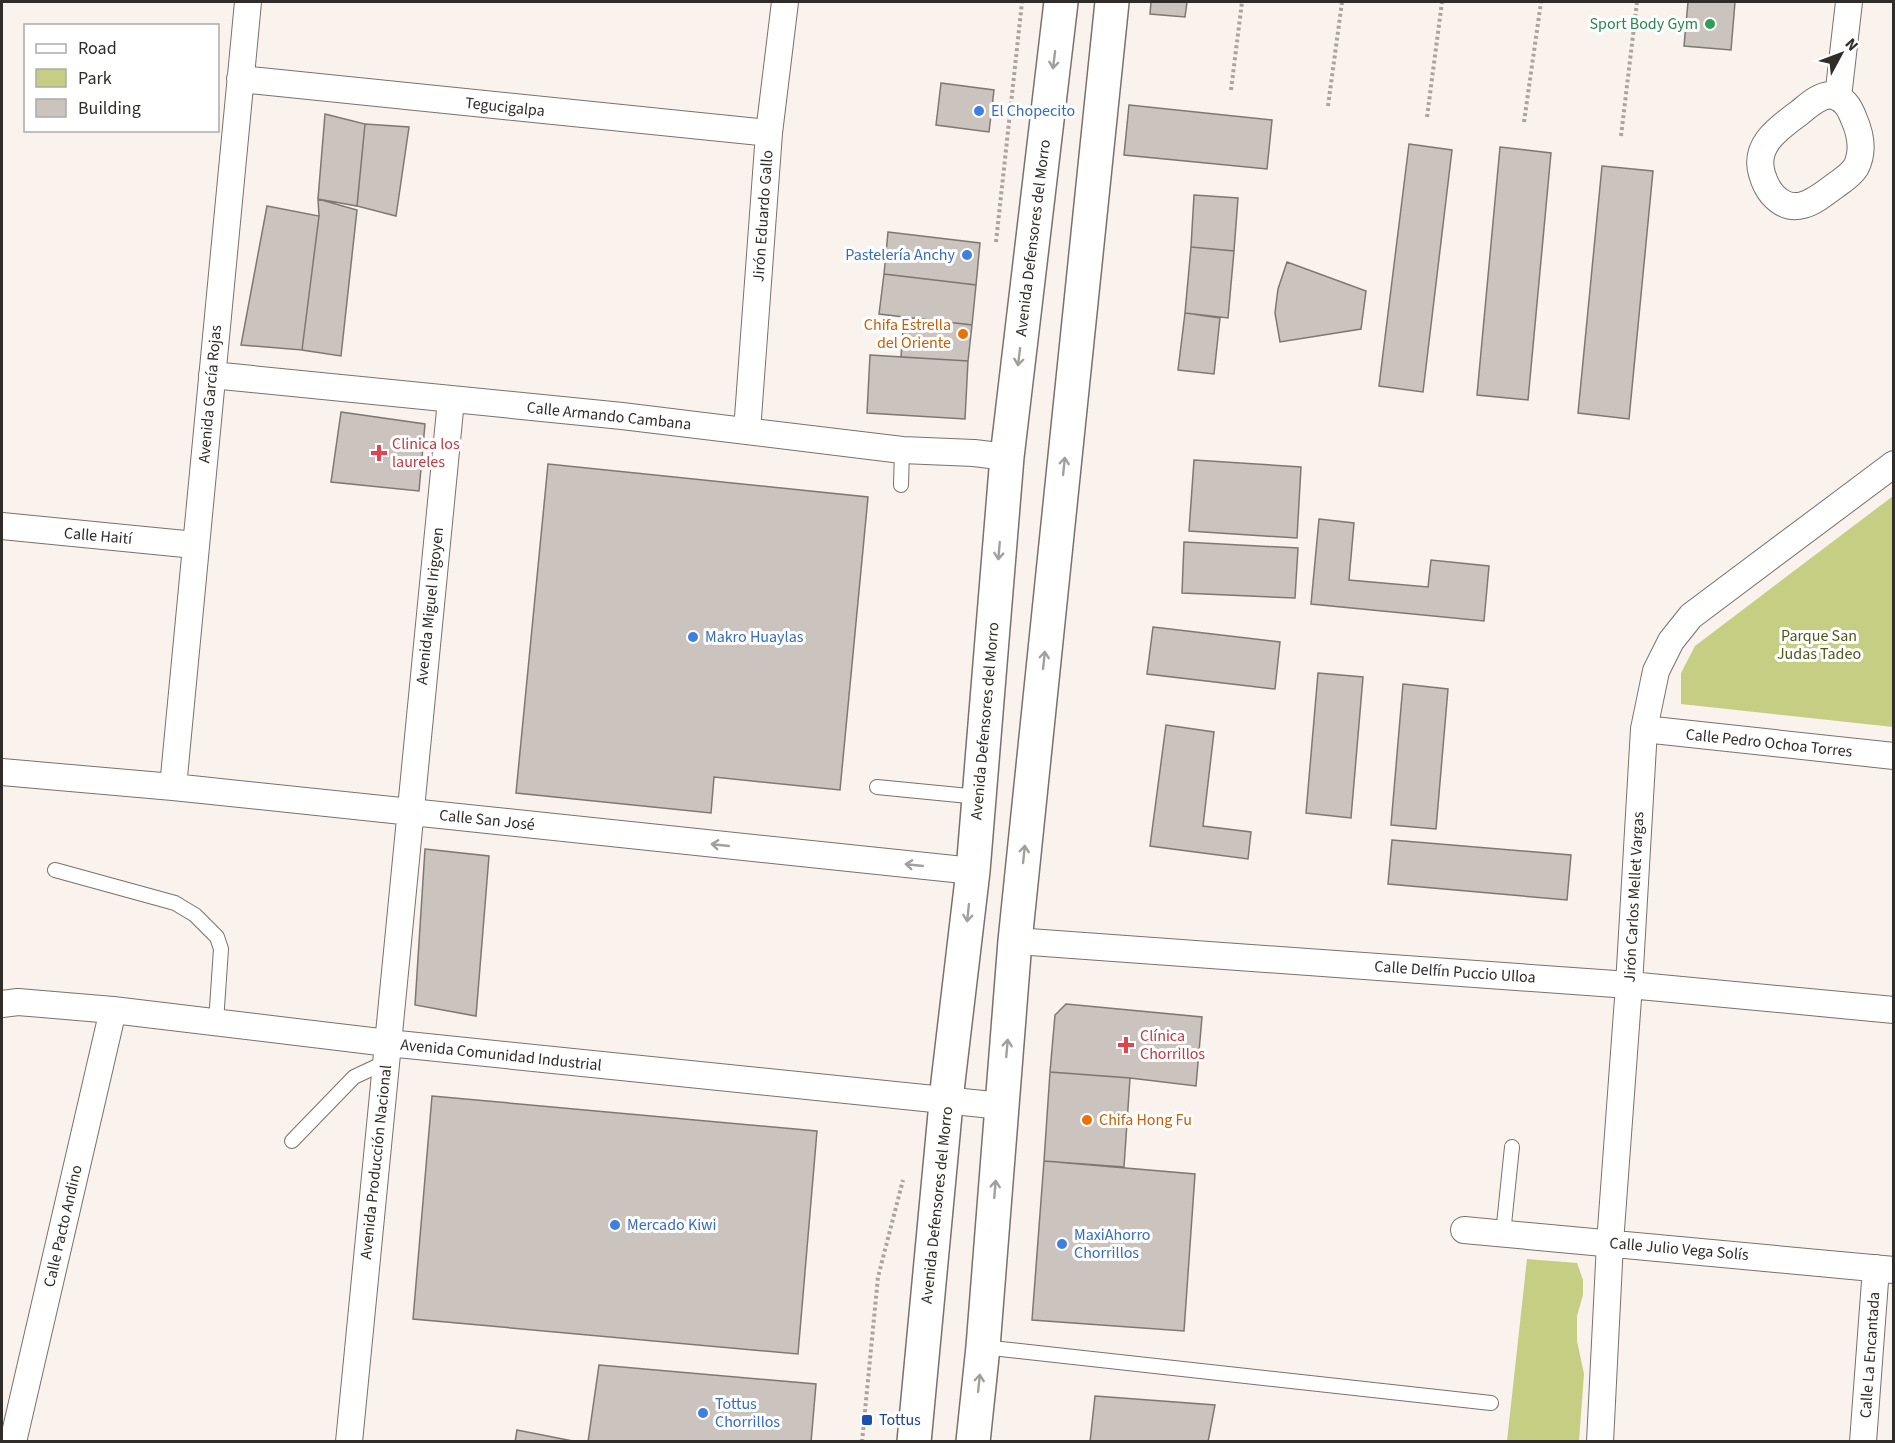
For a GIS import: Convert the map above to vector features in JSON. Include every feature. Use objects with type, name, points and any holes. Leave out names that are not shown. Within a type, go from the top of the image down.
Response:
[{"type":"main road","name":"Avenida Defensores del Morro","points":[[914,1442],[947,1100],[973,871],[1007,457],[1061,2]]},
{"type":"main road","points":[[973,1442],[1016,941],[1112,2]]},
{"type":"street","name":"Avenida García Rojas","points":[[173,787],[248,2]]},
{"type":"street","name":"Jirón Eduardo Gallo","points":[[747,430],[769,133],[785,2]]},
{"type":"street","points":[[1838,97],[1849,2]]},
{"type":"street","name":"Tegucigalpa","points":[[240,79],[769,133]]},
{"type":"street","points":[[1830,95],[1838,97],[1847,104],[1861,136],[1857,166],[1852,173],[1814,202],[1804,206],[1778,200],[1767,187],[1759,164],[1761,152],[1776,130],[1820,97],[1830,95]]},
{"type":"street","name":"Calle Armando Cambana","points":[[212,375],[622,416],[902,450],[1007,457]]},
{"type":"street","name":"Avenida Miguel Irigoyen","points":[[410,812],[451,400]]},
{"type":"street","name":"Jirón Carlos Mellet Vargas","points":[[1600,1442],[1610,1243],[1629,985],[1644,729],[1656,671],[1671,640],[1691,616],[1893,464]]},
{"type":"street","name":"Calle Haití","points":[[2,526],[195,545]]},
{"type":"street","name":"Calle Pedro Ochoa Torres","points":[[1644,729],[1893,756]]},
{"type":"street","name":"Calle San José","points":[[2,772],[173,787],[973,871]]},
{"type":"street","name":"Avenida Producción Nacional","points":[[349,1442],[410,812]]},
{"type":"street","name":"Calle Delfín Puccio Ulloa","points":[[1016,941],[1629,985],[1893,1010]]},
{"type":"street","name":"Avenida Comunidad Industrial","points":[[2,1004],[18,1002],[216,1022],[387,1052],[1002,1106]]},
{"type":"street","name":"Calle Pacto Andino","points":[[13,1442],[113,1010]]},
{"type":"street","name":"Calle Julio Vega Solís","points":[[1464,1230],[1885,1269]]},
{"type":"street","name":"Calle La Encantada","points":[[1863,1442],[1885,1269]]},
{"type":"lane","points":[[901,484],[902,450]]},
{"type":"lane","points":[[878,787],[979,797]]},
{"type":"lane","points":[[56,870],[175,903],[195,915],[217,938],[221,949],[216,1022]]},
{"type":"lane","points":[[292,1141],[354,1077],[387,1052]]},
{"type":"lane","points":[[1503,1234],[1512,1147]]},
{"type":"lane","points":[[982,1347],[1491,1403]]},
{"type":"path","points":[[1231,90],[1242,2]]},
{"type":"path","points":[[1328,106],[1342,2]]},
{"type":"path","points":[[1427,117],[1442,2]]},
{"type":"path","points":[[1524,122],[1541,2]]},
{"type":"path","points":[[1621,136],[1637,2]]},
{"type":"green space","name":"Parque San Judas Tadeo","points":[[1893,496],[1893,727],[1681,704],[1681,673],[1695,646]]},
{"type":"green space","points":[[1527,1259],[1577,1263],[1583,1280],[1583,1295],[1577,1316],[1577,1341],[1584,1374],[1579,1441],[1507,1441]]},
{"type":"building","points":[[1151,2],[1187,2],[1185,17],[1150,14]]},
{"type":"building","name":"Sport Body Gym","points":[[1688,2],[1735,2],[1731,50],[1684,46]]},
{"type":"building","points":[[941,83],[994,90],[989,132],[936,125]]},
{"type":"building","points":[[1129,105],[1272,120],[1267,169],[1124,155]]},
{"type":"building","points":[[325,114],[365,124],[357,206],[318,199]]},
{"type":"building","points":[[365,124],[409,127],[396,216],[357,206]]},
{"type":"building","points":[[1409,144],[1452,150],[1423,392],[1379,386]]},
{"type":"building","points":[[1500,147],[1551,153],[1528,400],[1477,395]]},
{"type":"building","points":[[1602,166],[1653,171],[1629,419],[1578,413]]},
{"type":"building","points":[[1194,195],[1238,198],[1234,251],[1191,247]]},
{"type":"building","points":[[318,199],[357,210],[341,356],[302,350],[319,216]]},
{"type":"building","points":[[267,206],[319,216],[302,350],[241,345]]},
{"type":"building","points":[[888,232],[980,243],[976,285],[884,274]]},
{"type":"building","points":[[1191,247],[1234,251],[1228,318],[1185,313]]},
{"type":"building","points":[[1287,262],[1366,291],[1361,329],[1280,342],[1275,313],[1278,289]]},
{"type":"building","points":[[884,274],[976,285],[972,325],[879,314]]},
{"type":"building","points":[[1185,313],[1220,318],[1214,374],[1178,370]]},
{"type":"building","points":[[904,317],[972,325],[968,361],[901,357]]},
{"type":"building","points":[[870,355],[968,361],[965,419],[867,413]]},
{"type":"building","name":"Clinica los laureles","points":[[341,412],[425,424],[419,491],[331,482]]},
{"type":"building","points":[[1194,460],[1301,467],[1297,538],[1189,531]]},
{"type":"building","name":"Makro Huaylas","points":[[548,464],[868,497],[840,790],[714,777],[711,813],[516,793]]},
{"type":"building","points":[[1319,519],[1354,523],[1349,580],[1428,587],[1431,560],[1489,566],[1484,621],[1311,604]]},
{"type":"building","points":[[1184,542],[1298,548],[1295,598],[1182,593]]},
{"type":"building","points":[[1153,627],[1280,642],[1275,689],[1147,674]]},
{"type":"building","points":[[1318,673],[1363,677],[1351,818],[1306,813]]},
{"type":"building","points":[[1403,684],[1448,689],[1436,829],[1391,825]]},
{"type":"building","points":[[1166,725],[1214,732],[1203,826],[1251,832],[1248,859],[1150,846]]},
{"type":"building","points":[[1392,840],[1571,855],[1567,900],[1388,884]]},
{"type":"building","points":[[425,849],[489,856],[476,1016],[415,1005]]},
{"type":"building","name":"Clínica Chorrillos","points":[[1066,1004],[1202,1017],[1196,1086],[1050,1072],[1055,1015]]},
{"type":"building","name":"Chifa Hong Fu","points":[[1050,1072],[1130,1078],[1124,1167],[1044,1161]]},
{"type":"building","name":"Mercado Kiwi","points":[[432,1096],[817,1131],[798,1354],[413,1319]]},
{"type":"building","points":[[1044,1161],[1195,1174],[1184,1331],[1032,1320]]},
{"type":"building","name":"Tottus Chorrillos","points":[[599,1365],[816,1384],[811,1442],[588,1442]]},
{"type":"building","points":[[1095,1396],[1215,1405],[1208,1442],[1090,1442]]},
{"type":"building","points":[[517,1430],[578,1442],[515,1442]]},
{"type":"place","name":"Sport Body Gym","points":[[1710,24]]},
{"type":"place","name":"El Chopecito","points":[[979,111]]},
{"type":"place","name":"Pastelería Anchy","points":[[967,255]]},
{"type":"place","name":"Chifa Estrella del Oriente","points":[[963,334]]},
{"type":"place","name":"Clinica los laureles","points":[[379,453]]},
{"type":"place","name":"Makro Huaylas","points":[[693,637]]},
{"type":"place","name":"Clínica Chorrillos","points":[[1126,1045]]},
{"type":"place","name":"Chifa Hong Fu","points":[[1087,1120]]},
{"type":"place","name":"Mercado Kiwi","points":[[615,1225]]},
{"type":"place","name":"MaxiAhorro Chorrillos","points":[[1062,1244]]},
{"type":"place","name":"Tottus Chorrillos","points":[[703,1413]]},
{"type":"place","name":"Tottus","points":[[867,1420]]}]
